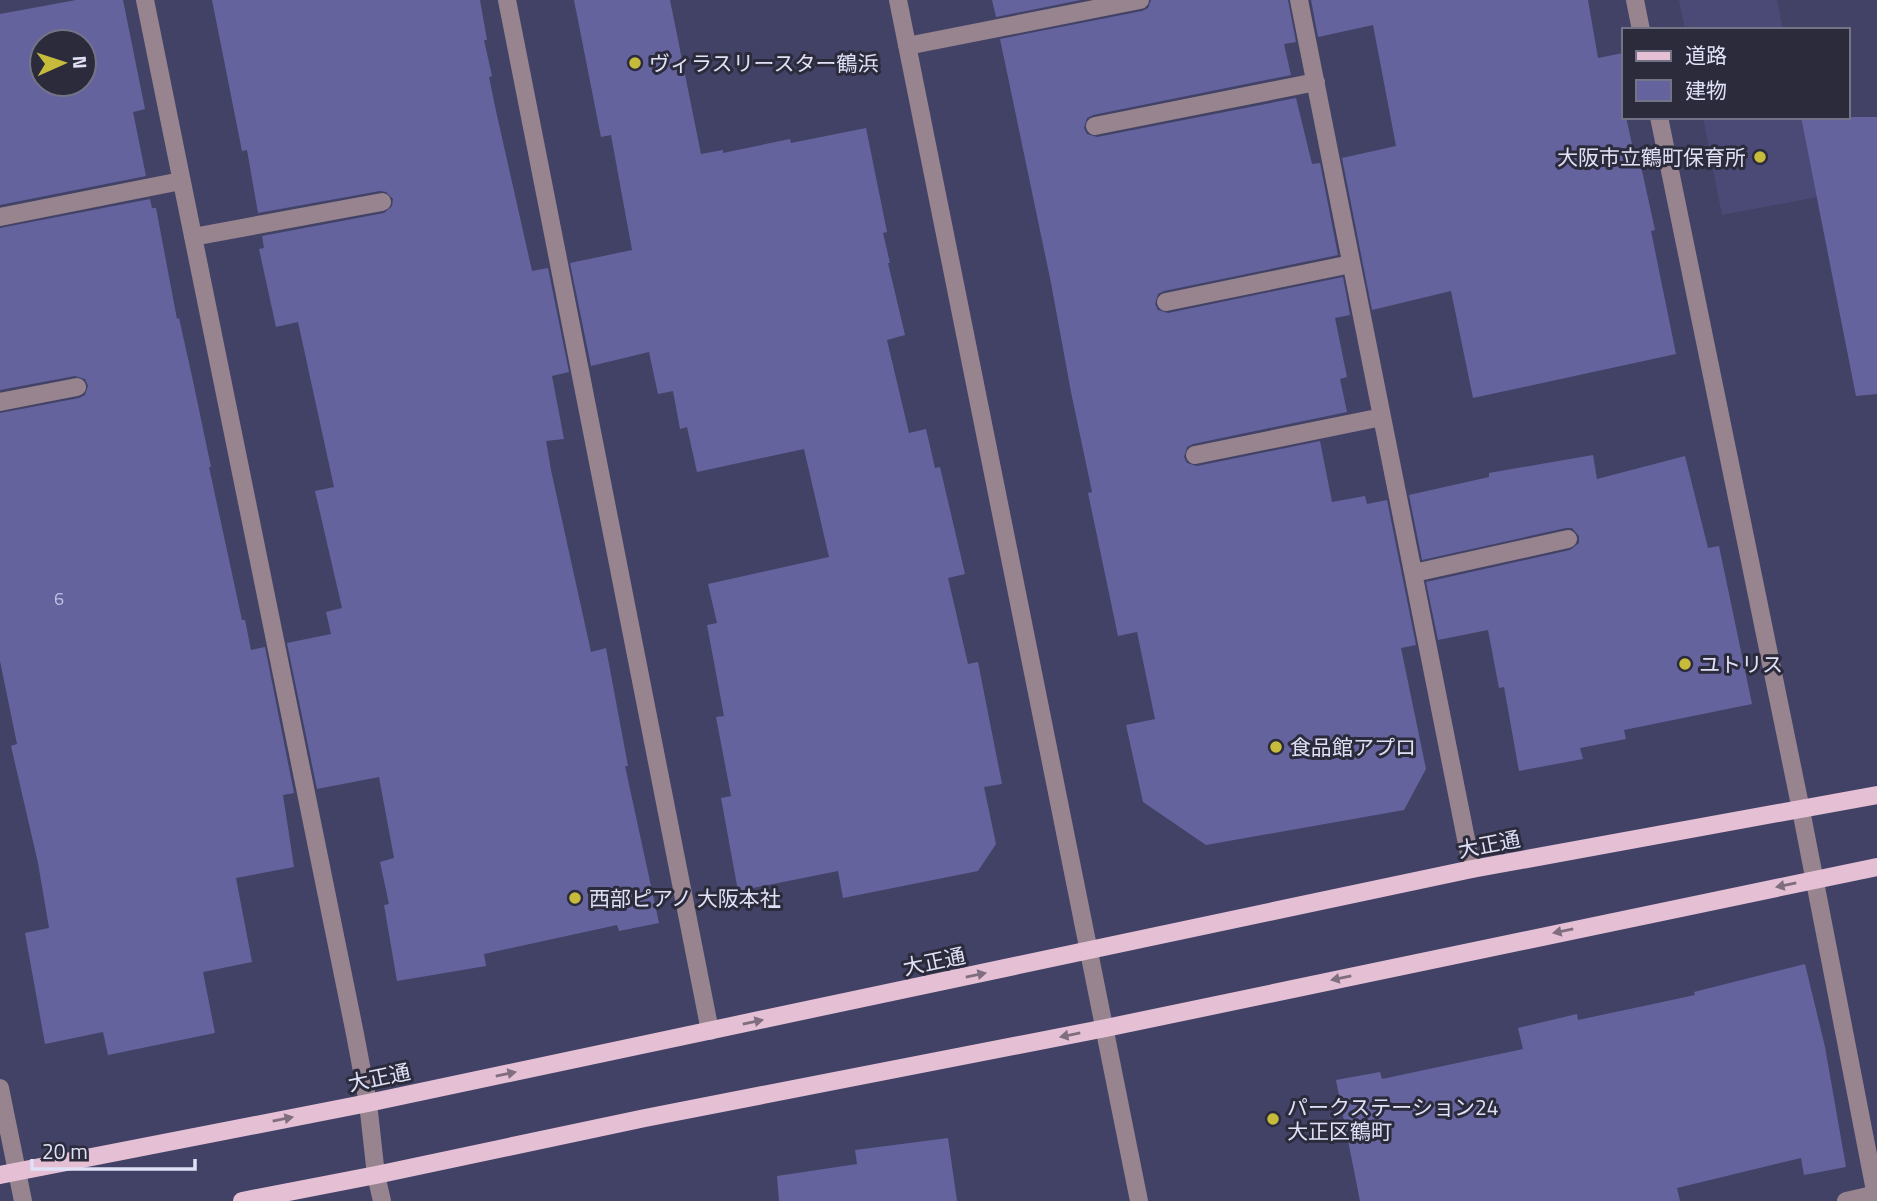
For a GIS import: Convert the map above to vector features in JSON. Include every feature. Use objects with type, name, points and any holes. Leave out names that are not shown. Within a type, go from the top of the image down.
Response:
[{"type":"main road","name":"大正通","points":[[8,1173],[368,1103],[1472,869],[1877,795]]},
{"type":"main road","points":[[242,1201],[645,1118],[1106,1028],[1877,867]]},
{"type":"street","points":[[145,0],[368,1103],[376,1175],[382,1201]]},
{"type":"street","points":[[507,0],[710,1031]]},
{"type":"street","points":[[898,0],[1139,1201]]},
{"type":"street","points":[[907,46],[1140,0]]},
{"type":"street","points":[[1299,0],[1472,869]]},
{"type":"street","points":[[1635,0],[1641,28]]},
{"type":"street","points":[[1095,126],[1316,82]]},
{"type":"street","points":[[1659,119],[1801,810],[1876,1197],[1846,1201]]},
{"type":"street","points":[[0,217],[181,181]]},
{"type":"street","points":[[193,237],[382,202]]},
{"type":"street","points":[[1166,302],[1351,264]]},
{"type":"street","points":[[0,402],[77,387]]},
{"type":"street","points":[[1195,455],[1382,417]]},
{"type":"street","points":[[1413,573],[1568,539]]},
{"type":"street","points":[[0,1088],[8,1173],[23,1201]]},
{"type":"shaded area","points":[[1679,0],[1777,0],[1783,28],[1685,28]]},
{"type":"shaded area","name":"大阪市立鶴町保育所","points":[[1703,119],[1801,119],[1817,197],[1722,215]]},
{"type":"building","points":[[76,0],[123,0],[145,109],[133,112],[146,176],[0,205],[0,14]]},
{"type":"building","points":[[212,0],[480,0],[487,40],[484,40],[492,76],[489,77],[532,271],[548,268],[569,372],[552,376],[564,439],[546,441],[551,470],[591,652],[606,648],[628,766],[625,766],[659,923],[619,931],[617,925],[484,954],[486,966],[397,981],[384,905],[389,904],[380,862],[394,858],[379,777],[317,789],[287,643],[331,634],[326,612],[342,608],[315,491],[334,487],[298,322],[276,327],[259,249],[264,248],[262,236],[384,213],[392,206],[393,199],[386,192],[380,191],[258,213],[247,150],[242,151]]},
{"type":"building","points":[[574,0],[670,0],[701,154],[723,150],[723,153],[790,139],[791,143],[866,128],[887,232],[883,233],[888,263],[905,335],[887,340],[909,433],[926,429],[935,468],[940,467],[965,574],[948,578],[968,664],[978,662],[1002,784],[984,787],[996,844],[978,871],[843,898],[838,871],[738,891],[721,798],[731,796],[716,717],[724,716],[707,625],[717,623],[708,584],[829,557],[804,449],[697,472],[687,427],[680,429],[673,391],[658,394],[649,352],[591,366],[570,263],[632,250],[611,135],[601,137]]},
{"type":"building","points":[[992,0],[1081,0],[996,17]]},
{"type":"building","points":[[1151,0],[1288,0],[1296,42],[1284,44],[1291,75],[1093,115],[1087,118],[1084,128],[1087,134],[1097,137],[1296,98],[1312,164],[1320,163],[1338,255],[1164,291],[1158,294],[1155,304],[1158,310],[1168,313],[1343,277],[1350,315],[1335,318],[1347,377],[1340,379],[1347,412],[1193,444],[1187,447],[1184,457],[1187,463],[1197,466],[1320,441],[1332,502],[1365,496],[1367,504],[1387,500],[1416,645],[1401,648],[1426,769],[1404,810],[1206,845],[1143,802],[1126,725],[1155,719],[1137,632],[1118,636],[1088,493],[1092,492],[1051,283],[1000,39],[1142,11],[1148,8]]},
{"type":"building","points":[[1311,0],[1588,0],[1598,58],[1622,53],[1622,119],[1626,119],[1637,167],[1641,166],[1676,354],[1473,398],[1451,291],[1372,310],[1342,158],[1396,146],[1373,25],[1318,37]]},
{"type":"building","points":[[1877,117],[1877,394],[1856,396],[1801,119]]},
{"type":"building","points":[[150,199],[152,208],[156,208],[177,319],[179,318],[193,381],[242,620],[245,620],[251,650],[265,647],[294,793],[283,795],[294,867],[236,878],[252,962],[203,972],[215,1033],[108,1055],[103,1032],[45,1044],[25,933],[49,928],[38,863],[11,746],[17,744],[0,661],[0,413],[79,398],[85,395],[88,386],[85,379],[75,376],[0,390],[0,228]]},
{"type":"building","points":[[1593,455],[1597,479],[1685,456],[1708,548],[1719,546],[1752,704],[1624,730],[1626,739],[1580,748],[1583,759],[1519,771],[1504,687],[1499,688],[1488,630],[1438,640],[1426,582],[1570,550],[1579,543],[1579,536],[1572,528],[1566,528],[1422,560],[1409,495],[1489,477],[1489,473]]},
{"type":"building","points":[[1805,964],[1825,1047],[1846,1167],[1804,1175],[1801,1158],[1677,1188],[1680,1201],[1360,1201],[1336,1080],[1380,1072],[1382,1079],[1523,1049],[1518,1028],[1577,1014],[1578,1020],[1695,995],[1694,992]]},
{"type":"building","points":[[948,1138],[957,1201],[779,1201],[777,1176],[857,1164],[855,1150]]},
{"type":"place","name":"ヴィラスリースター鶴浜","points":[[635,63]]},
{"type":"place","name":"大阪市立鶴町保育所","points":[[1760,157]]},
{"type":"place","name":"ユトリス","points":[[1685,664]]},
{"type":"place","name":"食品館アプロ","points":[[1276,747]]},
{"type":"place","name":"西部ピアノ 大阪本社","points":[[575,898]]},
{"type":"place","name":"パークステーション24 大正区鶴町","points":[[1273,1119]]}]
